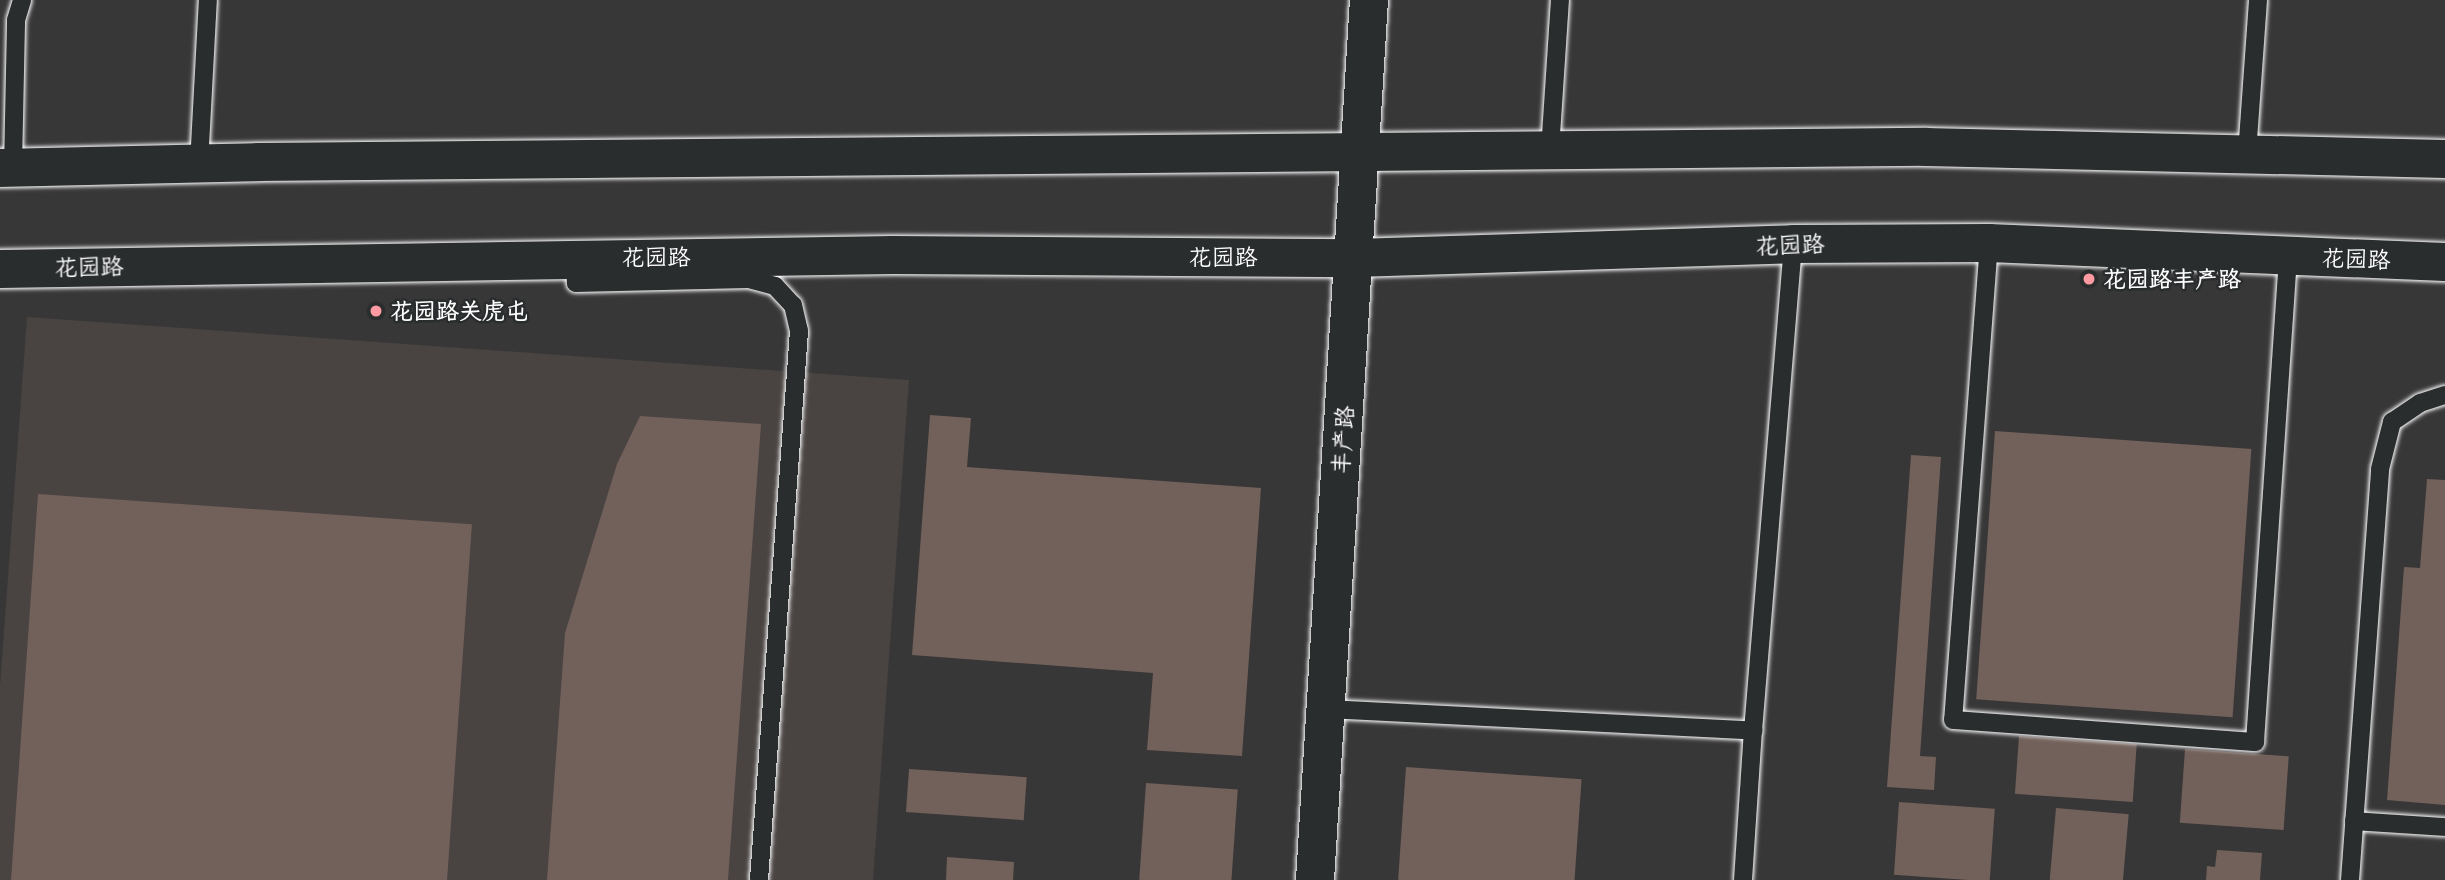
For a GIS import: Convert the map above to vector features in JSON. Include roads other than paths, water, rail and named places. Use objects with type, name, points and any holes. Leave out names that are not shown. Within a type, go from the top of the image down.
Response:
[{"type":"main road","name":"丰产路","points":[[1315,880],[1369,0]]},
{"type":"main road","points":[[7,167],[1926,146],[2445,159]]},
{"type":"main road","name":"花园路","points":[[0,270],[575,258],[907,255],[1355,258],[1793,244],[1989,243],[2445,262]]},
{"type":"lane","points":[[7,167],[8,20],[22,0]]},
{"type":"lane","points":[[199,164],[208,0]]},
{"type":"lane","points":[[1550,150],[1560,0]]},
{"type":"lane","points":[[2247,154],[2258,0]]},
{"type":"lane","points":[[1989,243],[1953,720],[2255,742],[2288,257]]},
{"type":"lane","points":[[1743,880],[1793,244]]},
{"type":"lane","points":[[575,258],[576,283],[749,279],[775,286],[793,305],[799,331],[759,880]]},
{"type":"lane","points":[[2350,880],[2380,469],[2392,422],[2420,403],[2445,395]]},
{"type":"lane","points":[[1326,709],[1753,731]]},
{"type":"lane","points":[[2354,821],[2445,827]]},
{"type":"place","name":"花园路丰产路","points":[[2089,279]]},
{"type":"place","name":"花园路关虎屯","points":[[376,311]]}]
